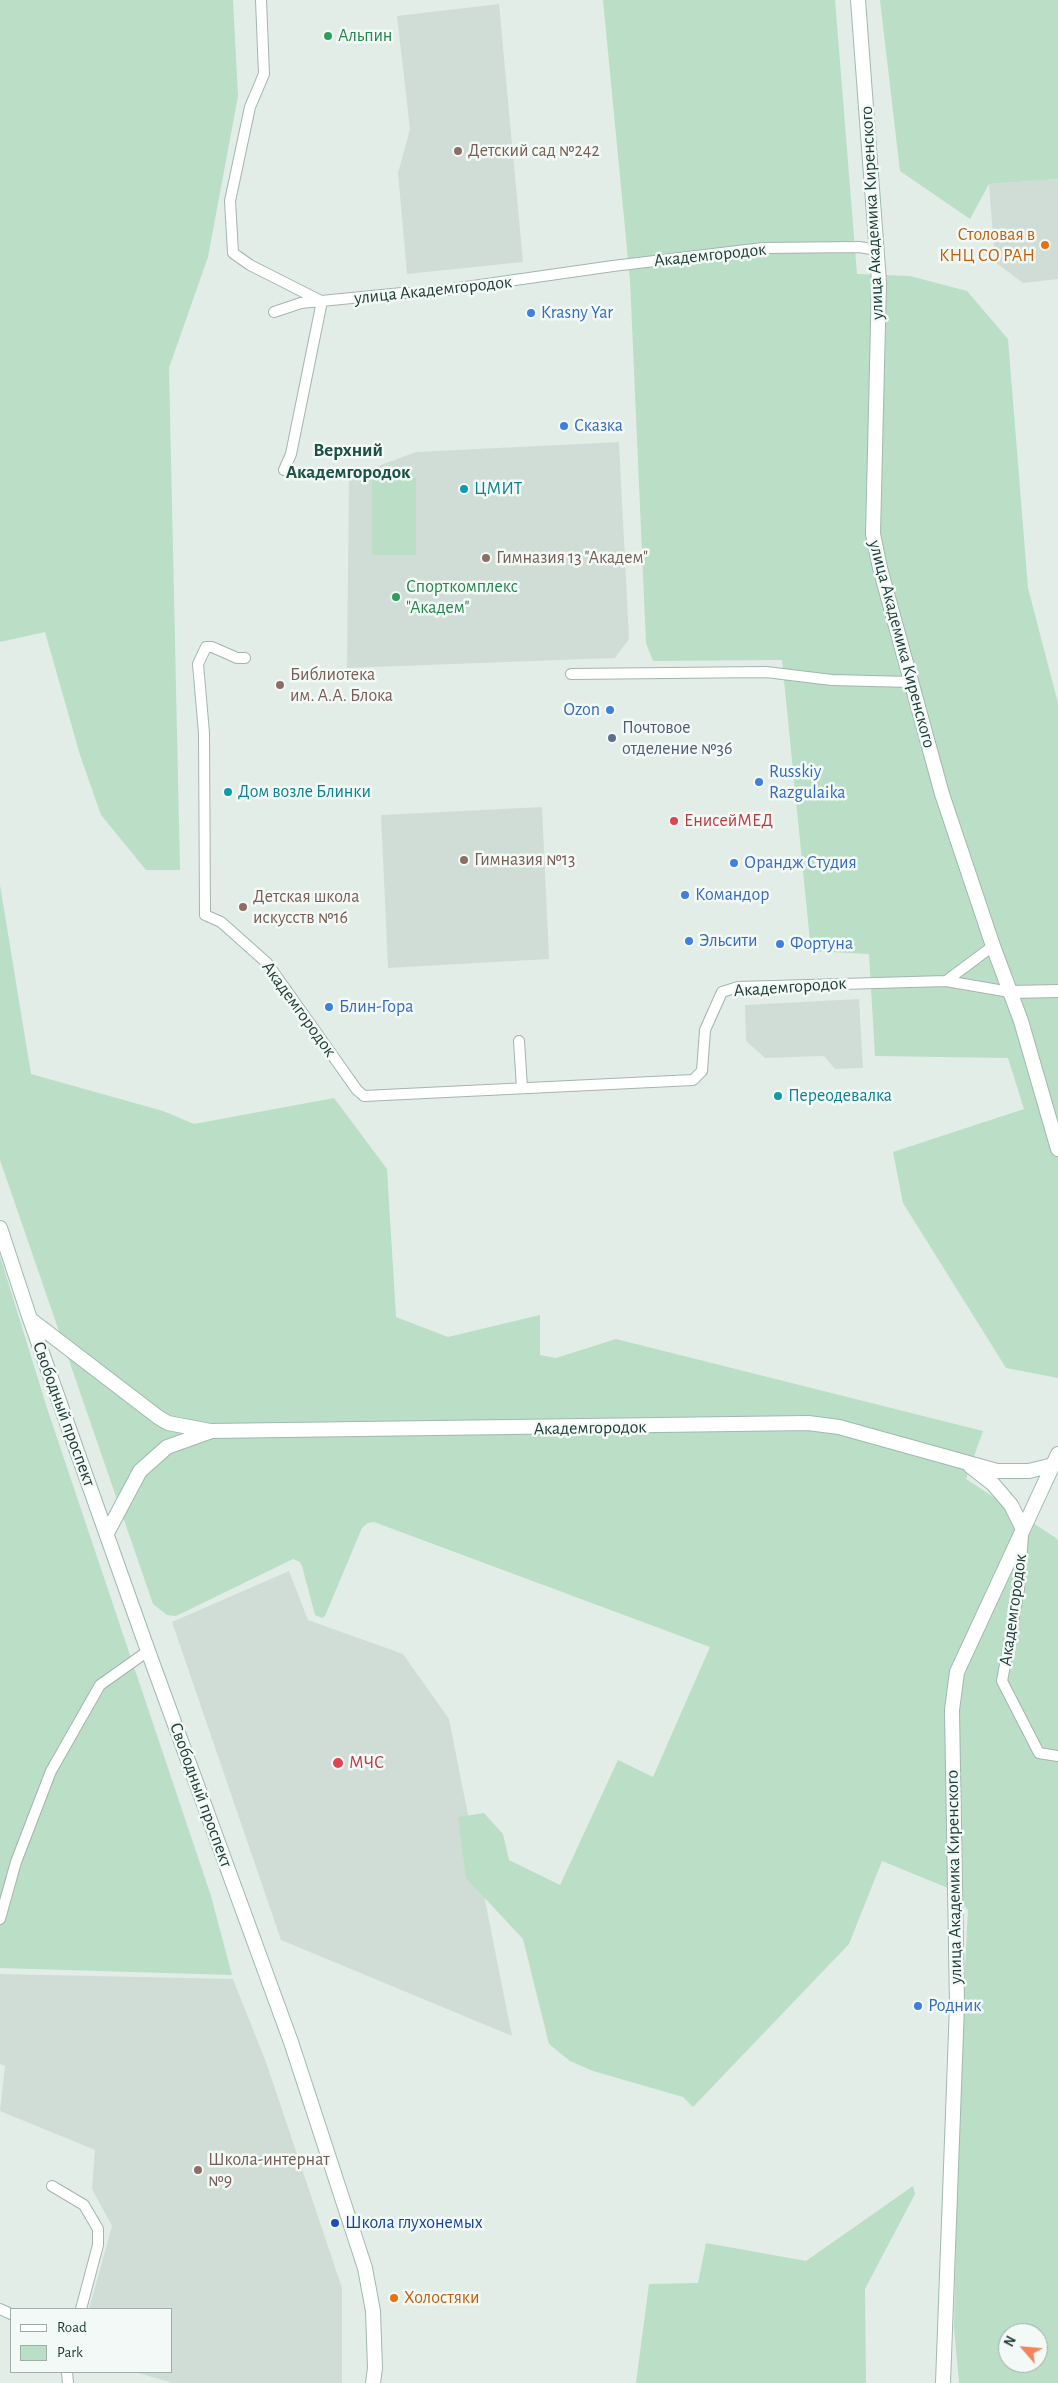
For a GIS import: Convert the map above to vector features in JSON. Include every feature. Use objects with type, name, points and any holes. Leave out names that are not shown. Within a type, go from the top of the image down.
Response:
[{"type":"main road","name":"улица Академика Киренского","points":[[858,0],[879,282],[873,534],[910,682],[961,853],[1035,1065],[1058,1149]]},
{"type":"main road","name":"Свободный проспект","points":[[0,1228],[30,1319],[148,1652],[290,2042],[365,2268],[373,2311],[374,2368],[371,2383]]},
{"type":"main road","points":[[30,1319],[158,1417],[168,1423],[210,1431]]},
{"type":"main road","name":"Академгородок","points":[[210,1431],[808,1423],[847,1429],[998,1471],[1029,1471],[1055,1459]]},
{"type":"main road","points":[[106,1533],[130,1485],[140,1471],[167,1447],[210,1431]]},
{"type":"main road","name":"улица Академика Киренского","points":[[943,2383],[957,2004],[952,1710],[957,1672],[1055,1459]]},
{"type":"main road","points":[[965,1463],[993,1484],[1011,1505],[1023,1529]]},
{"type":"street","points":[[261,0],[264,74],[250,107],[230,201],[232,253],[250,265],[322,301],[291,454],[284,470]]},
{"type":"street","name":"Академгородок","points":[[544,277],[763,248],[859,247],[877,250]]},
{"type":"street","name":"улица Академгородок","points":[[274,312],[301,303],[402,293],[424,293],[544,277]]},
{"type":"street","name":"Академгородок","points":[[245,658],[237,658],[212,647],[206,647],[198,664],[204,733],[205,915],[221,922],[267,963],[357,1090],[364,1096],[693,1080],[702,1072],[705,1030],[722,992],[738,987],[946,981],[1010,992],[1058,991]]},
{"type":"street","points":[[571,674],[766,672],[832,680],[910,682]]},
{"type":"street","points":[[946,981],[993,946]]},
{"type":"street","points":[[519,1041],[522,1088]]},
{"type":"street","name":"Академгородок","points":[[1023,1529],[1019,1589],[1002,1681],[1039,1753],[1058,1756]]},
{"type":"street","points":[[0,1919],[16,1862],[51,1771],[100,1685],[148,1652]]},
{"type":"street","points":[[52,2186],[84,2205],[98,2229],[98,2244],[82,2308]]},
{"type":"shaded area","name":"Детский сад №242","points":[[499,4],[523,262],[407,274],[398,173],[410,129],[397,16]]},
{"type":"shaded area","points":[[1058,179],[1058,279],[1023,283],[995,262],[989,184]]},
{"type":"shaded area","name":"Гимназия 13 \"Академ\"","points":[[619,442],[629,639],[615,658],[347,668],[349,477],[416,452]]},
{"type":"shaded area","name":"Гимназия №13","points":[[542,807],[549,959],[388,968],[381,815]]},
{"type":"shaded area","points":[[859,999],[863,1068],[835,1069],[824,1056],[765,1058],[746,1041],[745,1005]]},
{"type":"shaded area","name":"МЧС","points":[[289,1571],[308,1620],[403,1654],[449,1719],[512,2036],[281,1940],[172,1622]]},
{"type":"shaded area","name":"Школа-интернат №9","points":[[0,1974],[233,1979],[266,2062],[342,2288],[342,2383],[173,2383],[138,2373],[172,2373],[172,2308],[89,2308],[112,2226],[92,2189],[95,2150],[0,2111],[5,2066],[0,2064]]},
{"type":"green space","points":[[0,0],[233,0],[238,96],[208,257],[169,368],[180,870],[146,870],[101,815],[80,755],[45,632],[0,642]]},
{"type":"green space","points":[[603,0],[835,0],[857,274],[910,276],[967,291],[1008,339],[1028,588],[1058,703],[1058,1378],[1006,1368],[903,1203],[893,1152],[1024,1109],[1008,1058],[875,1056],[869,954],[811,951],[782,660],[653,661],[646,643],[630,280]]},
{"type":"green space","points":[[880,0],[1058,0],[1058,179],[989,184],[970,219],[900,171]]},
{"type":"green space","points":[[372,478],[416,478],[416,555],[372,555]]},
{"type":"green space","points":[[0,885],[31,1074],[163,1111],[194,1124],[334,1098],[387,1169],[396,1317],[448,1337],[540,1315],[540,1355],[556,1358],[616,1339],[983,1431],[966,1479],[1058,1541],[1058,2383],[959,2383],[954,2327],[960,2061],[968,1910],[948,1888],[882,1861],[849,1944],[693,2107],[683,2097],[593,2071],[570,2061],[549,2044],[523,1939],[466,1878],[458,1817],[484,1813],[503,1834],[509,1860],[560,1885],[618,1760],[653,1777],[710,1647],[374,1522],[368,1523],[362,1528],[325,1616],[322,1618],[315,1615],[302,1566],[300,1562],[293,1559],[176,1616],[167,1615],[153,1604],[0,1160]]},
{"type":"green space","points":[[0,1256],[47,1408],[211,1896],[232,1975],[0,1968]]},
{"type":"green space","points":[[913,2186],[915,2194],[865,2289],[866,2383],[636,2383],[649,2284],[698,2283],[706,2243],[806,2261]]},
{"type":"place","name":"Альпин","points":[[328,36]]},
{"type":"place","name":"Детский сад №242","points":[[458,151]]},
{"type":"place","name":"Столовая в КНЦ СО РАН","points":[[1045,245]]},
{"type":"place","name":"Krasny Yar","points":[[531,313]]},
{"type":"place","name":"Сказка","points":[[564,426]]},
{"type":"place","name":"ЦМИТ","points":[[464,489]]},
{"type":"place","name":"Гимназия 13 \"Академ\"","points":[[486,558]]},
{"type":"place","name":"Спорткомплекс \"Академ\"","points":[[396,597]]},
{"type":"place","name":"Библиотека им. А.А. Блока","points":[[280,685]]},
{"type":"place","name":"Ozon","points":[[610,710]]},
{"type":"place","name":"Почтовое отделение №36","points":[[612,738]]},
{"type":"place","name":"Russkiy Razgulaika","points":[[759,782]]},
{"type":"place","name":"Дом возле Блинки","points":[[228,792]]},
{"type":"place","name":"ЕнисейМЕД","points":[[674,821]]},
{"type":"place","name":"Гимназия №13","points":[[464,860]]},
{"type":"place","name":"Орандж Студия","points":[[734,863]]},
{"type":"place","name":"Командор","points":[[685,895]]},
{"type":"place","name":"Детская школа искусств №16","points":[[243,907]]},
{"type":"place","name":"Эльсити","points":[[689,941]]},
{"type":"place","name":"Фортуна","points":[[780,944]]},
{"type":"place","name":"Блин-Гора","points":[[329,1007]]},
{"type":"place","name":"Переодевалка","points":[[778,1096]]},
{"type":"place","name":"МЧС","points":[[338,1763]]},
{"type":"place","name":"Родник","points":[[918,2006]]},
{"type":"place","name":"Школа-интернат №9","points":[[198,2170]]},
{"type":"place","name":"Школа глухонемых","points":[[335,2223]]},
{"type":"place","name":"Холостяки","points":[[394,2298]]},
{"type":"district","name":"Верхний Академгородок","points":[[348,461]]}]
